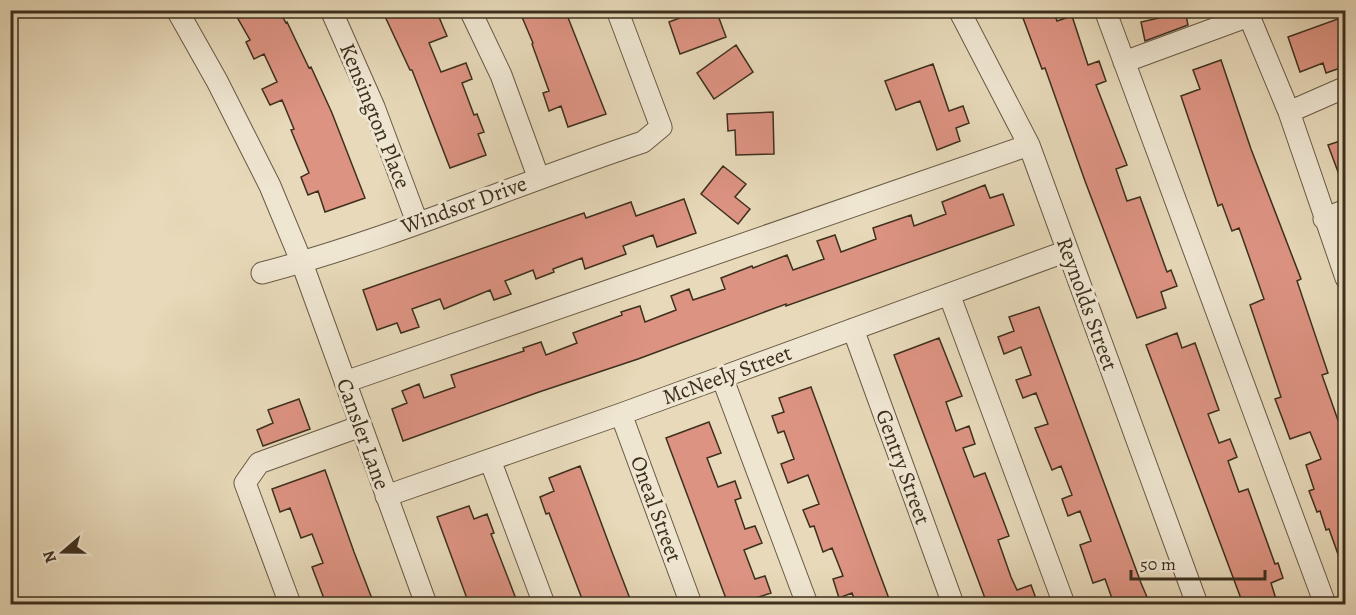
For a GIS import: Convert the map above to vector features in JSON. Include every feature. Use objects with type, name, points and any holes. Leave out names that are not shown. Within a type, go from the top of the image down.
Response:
[{"type":"street","name":"Cansler Lane","points":[[177,10],[217,81],[270,186],[302,262],[426,604]]},
{"type":"street","name":"Kensington Place","points":[[331,10],[374,107],[417,222]]},
{"type":"street","points":[[470,10],[501,75],[539,179]]},
{"type":"street","name":"Windsor Drive","points":[[262,273],[302,262],[643,142],[661,127],[617,10]]},
{"type":"street","name":"Reynolds Street","points":[[959,10],[1029,145],[1197,604]]},
{"type":"street","points":[[1105,10],[1325,604]]},
{"type":"street","points":[[1124,62],[1252,13],[1290,112],[1324,219],[1346,278]]},
{"type":"street","points":[[1290,112],[1346,87]]},
{"type":"street","points":[[345,382],[1029,145]]},
{"type":"street","points":[[1324,219],[1346,210]]},
{"type":"street","name":"McNeely Street","points":[[386,496],[621,414],[1067,251]]},
{"type":"street","points":[[949,294],[1064,604]]},
{"type":"street","name":"Gentry Street","points":[[853,329],[953,604]]},
{"type":"street","points":[[722,377],[807,604]]},
{"type":"street","name":"Oneal Street","points":[[621,414],[691,604]]},
{"type":"street","points":[[290,604],[245,483],[259,463],[361,426]]},
{"type":"street","points":[[490,460],[544,604]]},
{"type":"building","points":[[233,10],[279,10],[309,68],[311,67],[332,113],[365,198],[325,212],[318,191],[308,195],[301,177],[309,173],[291,130],[294,129],[282,100],[270,105],[262,89],[277,82],[264,54],[254,59],[246,42],[250,40]]},
{"type":"building","points":[[382,10],[436,10],[447,36],[429,43],[441,72],[466,63],[472,79],[462,83],[474,115],[477,114],[484,132],[478,134],[486,155],[450,168],[412,70]]},
{"type":"building","points":[[519,10],[565,10],[606,114],[568,127],[561,106],[549,111],[543,93],[549,91]]},
{"type":"building","points":[[701,10],[716,10],[726,37],[680,54],[669,22]]},
{"type":"building","points":[[1020,10],[1053,10],[1057,21],[1072,16],[1088,65],[1099,61],[1106,81],[1096,85],[1127,165],[1116,169],[1127,201],[1140,197],[1167,272],[1171,270],[1177,286],[1161,292],[1166,308],[1137,318],[1045,68],[1042,69]]},
{"type":"building","points":[[1157,10],[1185,10],[1188,25],[1145,41],[1141,22],[1159,18]]},
{"type":"building","points":[[1346,16],[1346,66],[1326,73],[1323,63],[1300,72],[1288,37]]},
{"type":"building","points":[[736,45],[753,72],[714,99],[697,73]]},
{"type":"building","points":[[1221,60],[1251,149],[1301,279],[1297,281],[1328,373],[1322,375],[1346,443],[1346,570],[1344,571],[1329,529],[1326,530],[1320,511],[1317,512],[1309,491],[1314,489],[1306,465],[1321,459],[1310,432],[1290,439],[1275,399],[1281,397],[1250,305],[1264,299],[1239,228],[1232,231],[1222,204],[1218,206],[1181,96],[1200,89],[1193,70]]},
{"type":"building","points":[[933,64],[949,111],[963,106],[969,123],[956,128],[960,141],[937,150],[920,101],[896,110],[885,81]]},
{"type":"building","points":[[773,112],[774,154],[736,155],[735,130],[728,131],[727,114]]},
{"type":"building","points":[[1346,139],[1346,188],[1344,188],[1328,145]]},
{"type":"building","points":[[723,166],[746,184],[735,197],[750,209],[738,224],[701,194]]},
{"type":"building","points":[[985,185],[990,198],[1003,194],[1014,225],[403,441],[392,409],[407,403],[402,391],[419,384],[424,398],[455,387],[451,375],[524,351],[523,348],[541,342],[546,355],[577,343],[573,333],[640,306],[645,322],[676,310],[671,296],[689,289],[693,300],[725,289],[721,278],[787,255],[793,270],[824,259],[817,241],[835,235],[841,252],[876,239],[873,228],[911,215],[914,226],[946,214],[942,202]]},
{"type":"building","points":[[684,199],[696,233],[657,247],[653,235],[623,246],[626,254],[585,269],[582,258],[553,269],[554,272],[536,279],[533,270],[505,281],[511,294],[494,300],[490,290],[444,309],[440,299],[412,309],[419,327],[401,333],[397,323],[377,330],[363,290],[584,213],[586,218],[631,202],[636,216]]},
{"type":"building","points":[[1039,307],[1150,604],[1114,604],[1105,579],[1093,583],[1080,545],[1091,541],[1080,511],[1068,516],[1062,499],[1072,495],[1061,466],[1052,470],[1035,428],[1048,424],[1036,393],[1023,398],[1016,380],[1031,375],[1021,347],[1004,354],[998,337],[1014,331],[1009,317]]},
{"type":"building","points":[[1177,333],[1182,348],[1195,343],[1219,410],[1208,414],[1219,443],[1230,439],[1237,457],[1228,461],[1239,492],[1248,489],[1275,564],[1278,563],[1283,578],[1271,583],[1276,599],[1260,604],[1243,604],[1146,345]]},
{"type":"building","points":[[939,338],[962,396],[946,402],[956,431],[969,426],[975,444],[963,448],[974,477],[985,473],[1009,536],[998,540],[1011,577],[1017,590],[1031,585],[1038,604],[982,604],[986,601],[894,355]]},
{"type":"building","points":[[811,387],[891,604],[856,604],[852,593],[839,598],[833,579],[843,576],[832,548],[823,552],[814,526],[810,527],[803,510],[819,504],[808,475],[788,483],[781,464],[794,459],[784,431],[778,433],[772,416],[784,412],[779,398]]},
{"type":"building","points":[[299,399],[310,429],[263,446],[257,430],[273,423],[268,410]]},
{"type":"building","points":[[709,422],[721,453],[707,458],[718,487],[735,481],[741,498],[735,500],[745,529],[755,526],[762,543],[744,550],[755,579],[765,576],[771,593],[738,604],[728,604],[666,438]]},
{"type":"building","points":[[580,466],[632,604],[584,604],[549,513],[546,514],[540,497],[554,491],[549,478]]},
{"type":"building","points":[[325,470],[374,604],[326,604],[312,567],[323,563],[312,534],[301,538],[290,508],[280,512],[272,489]]},
{"type":"building","points":[[469,506],[474,519],[487,514],[494,533],[491,534],[518,604],[469,604],[437,517]]}]
